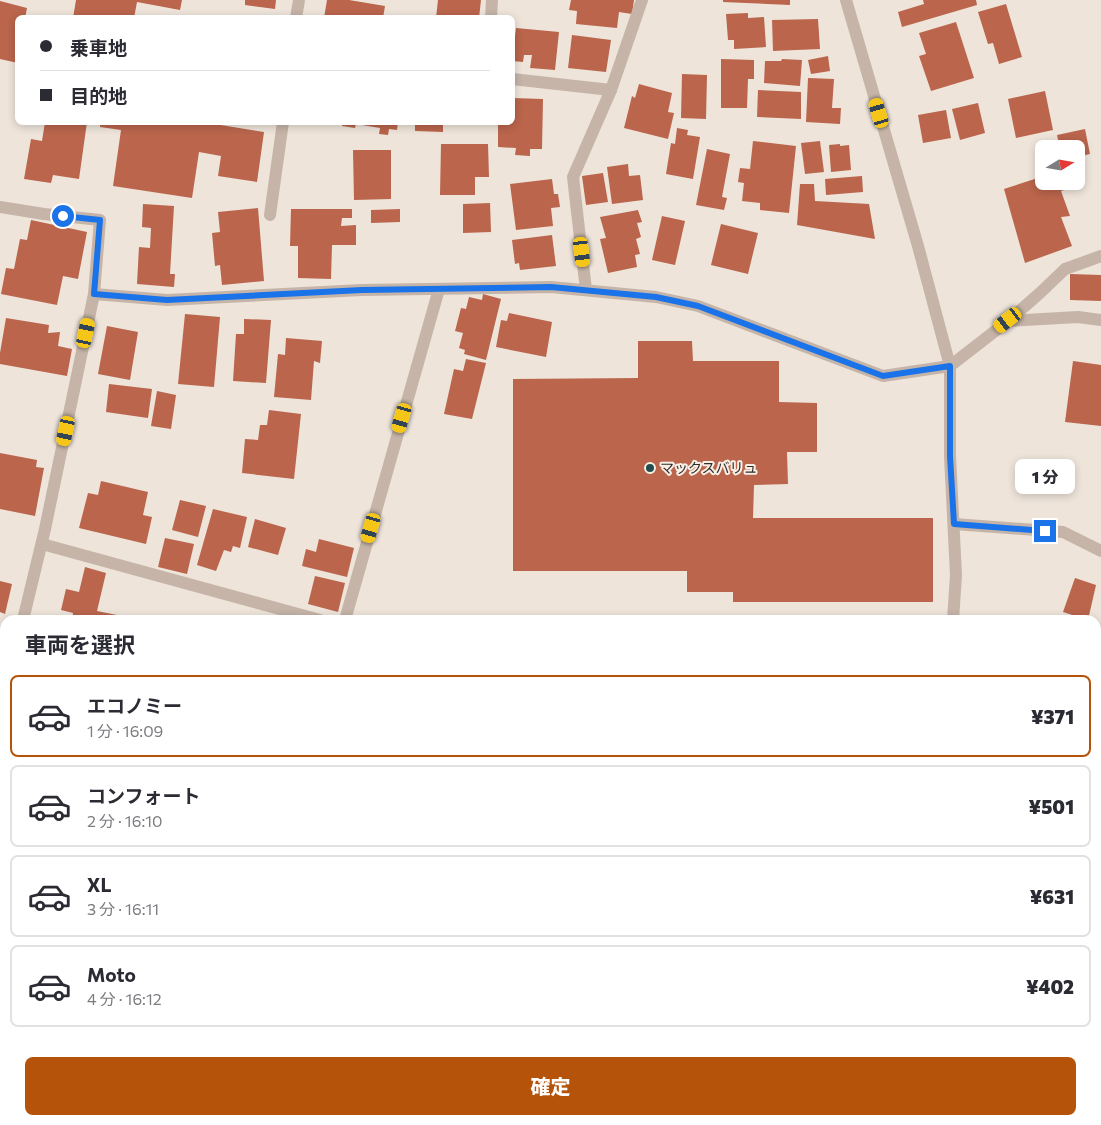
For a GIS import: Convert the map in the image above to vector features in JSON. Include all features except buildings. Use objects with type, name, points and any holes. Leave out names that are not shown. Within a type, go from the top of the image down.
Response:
[{"type":"street","points":[[296,15],[299,0]]},
{"type":"street","points":[[491,15],[492,0]]},
{"type":"street","points":[[586,290],[573,177],[611,90],[642,0]]},
{"type":"street","points":[[846,0],[918,246],[950,366],[950,456],[956,576],[953,615]]},
{"type":"street","points":[[515,79],[611,90]]},
{"type":"street","points":[[270,215],[282,125]]},
{"type":"street","points":[[0,207],[100,220],[94,294],[42,544],[24,615]]},
{"type":"street","points":[[94,294],[167,300],[362,290],[551,287],[656,297],[698,306],[883,376],[950,366],[1042,292],[1065,268],[1101,256]]},
{"type":"street","points":[[346,615],[439,289]]},
{"type":"street","points":[[1008,320],[1078,317],[1101,320]]},
{"type":"street","points":[[954,524],[1063,532],[1101,551]]},
{"type":"street","points":[[42,544],[302,615]]},
{"type":"place","name":"マックスバリュ","points":[[650,468]]},
{"type":"route","points":[[63,216],[100,220],[94,294],[167,300],[362,290],[551,287],[656,297],[698,306],[883,376],[950,366],[950,456],[954,524],[1045,531]]}]
